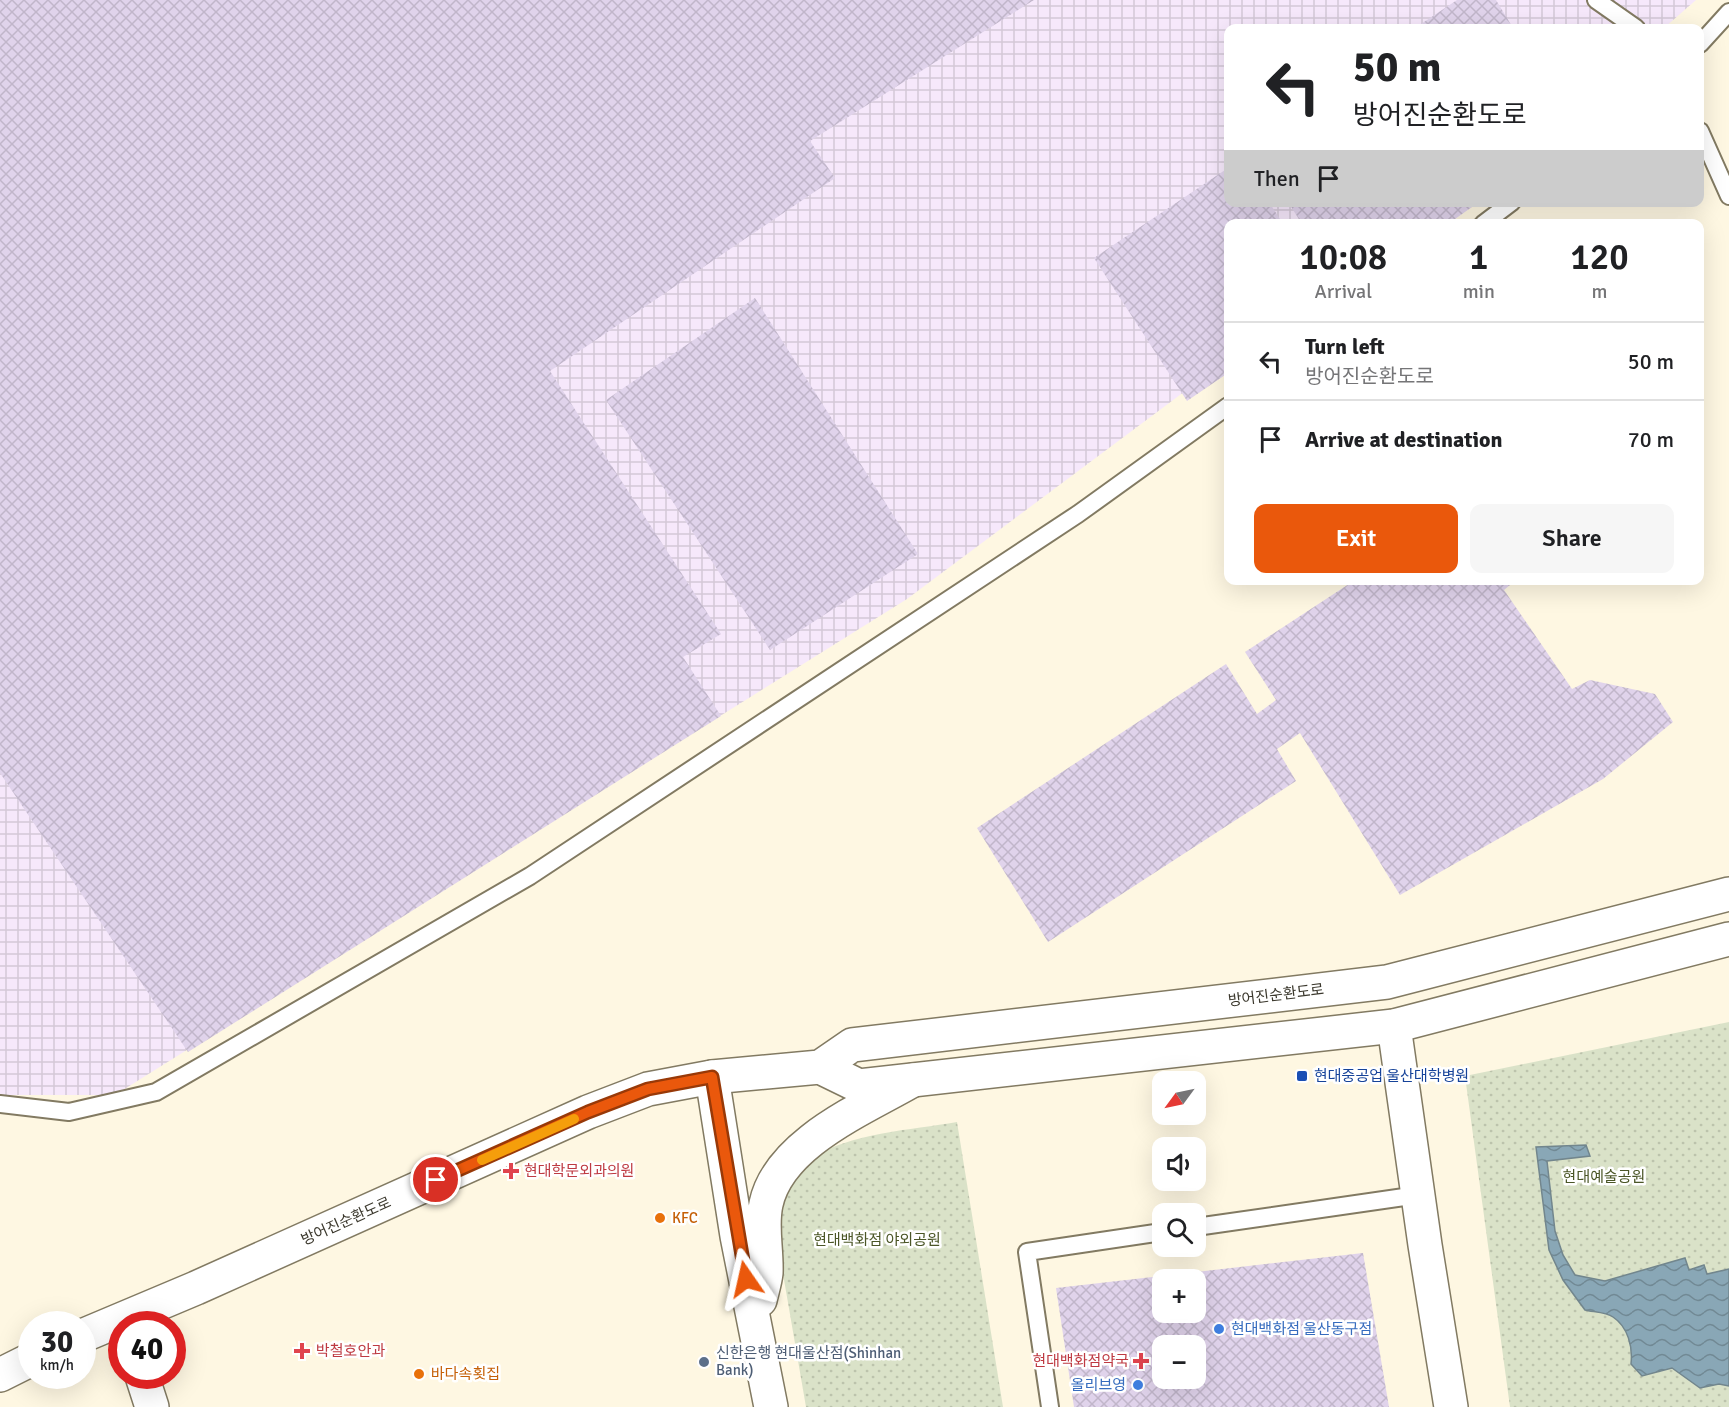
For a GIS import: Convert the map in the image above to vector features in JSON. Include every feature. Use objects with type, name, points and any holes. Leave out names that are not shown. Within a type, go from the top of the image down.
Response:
[{"type":"main road","name":"방어진순환도로","points":[[147,1311],[588,1112],[648,1089],[712,1077],[820,1066],[852,1045],[1387,982],[1729,894]]},
{"type":"main road","points":[[820,1066],[859,1086],[1394,1026],[1729,939]]},
{"type":"main road","points":[[1394,1026],[1451,1407]]},
{"type":"main road","points":[[712,1077],[737,1236],[771,1407]]},
{"type":"main road","points":[[754,1322],[766,1274],[765,1205],[771,1186],[781,1168],[817,1135],[913,1080]]},
{"type":"main road","points":[[0,1375],[18,1366]]},
{"type":"main road","points":[[146,1389],[152,1407]]},
{"type":"lane","points":[[1596,0],[1630,24]]},
{"type":"lane","points":[[1704,40],[1729,12]]},
{"type":"lane","points":[[1704,140],[1729,196]]},
{"type":"lane","points":[[1490,219],[1505,207]]},
{"type":"lane","points":[[0,1104],[69,1112],[156,1092],[530,876],[1078,514],[1224,409]]},
{"type":"lane","points":[[1206,1226],[1418,1195]]},
{"type":"lane","points":[[1050,1407],[1027,1252],[1152,1233]]},
{"type":"shaded area","points":[[0,0],[1696,0],[1669,24],[1224,24],[1224,207],[1433,207],[1417,219],[1224,219],[1224,362],[907,599],[115,1095],[0,1095]]},
{"type":"green space","name":"현대예술공원","points":[[1729,1022],[1729,1407],[1510,1407],[1465,1076]]},
{"type":"green space","name":"현대백화점 야외공원","points":[[957,1122],[1003,1407],[806,1407],[773,1216],[784,1193],[793,1178],[811,1159],[843,1143],[881,1134]]},
{"type":"water","points":[[1586,1145],[1590,1156],[1547,1161],[1555,1231],[1563,1255],[1575,1275],[1605,1281],[1685,1258],[1689,1270],[1704,1265],[1707,1274],[1729,1269],[1729,1386],[1719,1384],[1700,1388],[1672,1368],[1642,1376],[1631,1364],[1630,1344],[1626,1332],[1618,1321],[1610,1315],[1585,1310],[1563,1280],[1549,1250],[1536,1147]]},
{"type":"building","points":[[0,0],[1034,0],[810,141],[835,178],[550,371],[721,634],[683,657],[721,716],[188,1052],[0,773]]},
{"type":"building","points":[[1457,0],[1496,0],[1511,24],[1421,24]]},
{"type":"building","points":[[1224,171],[1224,207],[1272,207],[1280,219],[1224,219],[1224,376],[1187,401],[1094,258]]},
{"type":"building","points":[[1291,207],[1472,207],[1455,219],[1299,219]]},
{"type":"building","points":[[755,298],[918,554],[770,650],[606,400]]},
{"type":"building","points":[[1347,585],[1510,585],[1504,590],[1572,689],[1590,680],[1655,694],[1673,722],[1603,779],[1400,895],[1300,733],[1277,749],[1296,781],[1048,942],[977,828],[1226,664],[1257,714],[1276,700],[1245,652]]},
{"type":"building","name":"현대백화점 울산동구점","points":[[1363,1253],[1389,1407],[1074,1407],[1056,1288],[1152,1277],[1152,1323],[1206,1323],[1206,1271]]},
{"type":"slow traffic","points":[[482,1160],[574,1119]]},
{"type":"place","name":"현대중공업 울산대학병원","points":[[1302,1076]]},
{"type":"place","name":"현대학문외과의원","points":[[511,1171]]},
{"type":"place","name":"KFC","points":[[660,1218]]},
{"type":"place","name":"현대백화점 울산동구점","points":[[1219,1329]]},
{"type":"place","name":"박철호안과","points":[[302,1351]]},
{"type":"place","name":"현대백화점약국","points":[[1141,1361]]},
{"type":"place","name":"신한은행 현대울산점(Shinhan Bank)","points":[[704,1362]]},
{"type":"place","name":"바다속횟집","points":[[419,1374]]},
{"type":"place","name":"올리브영","points":[[1138,1385]]},
{"type":"route","points":[[436,1180],[588,1112],[648,1089],[712,1077],[746,1279]]}]
